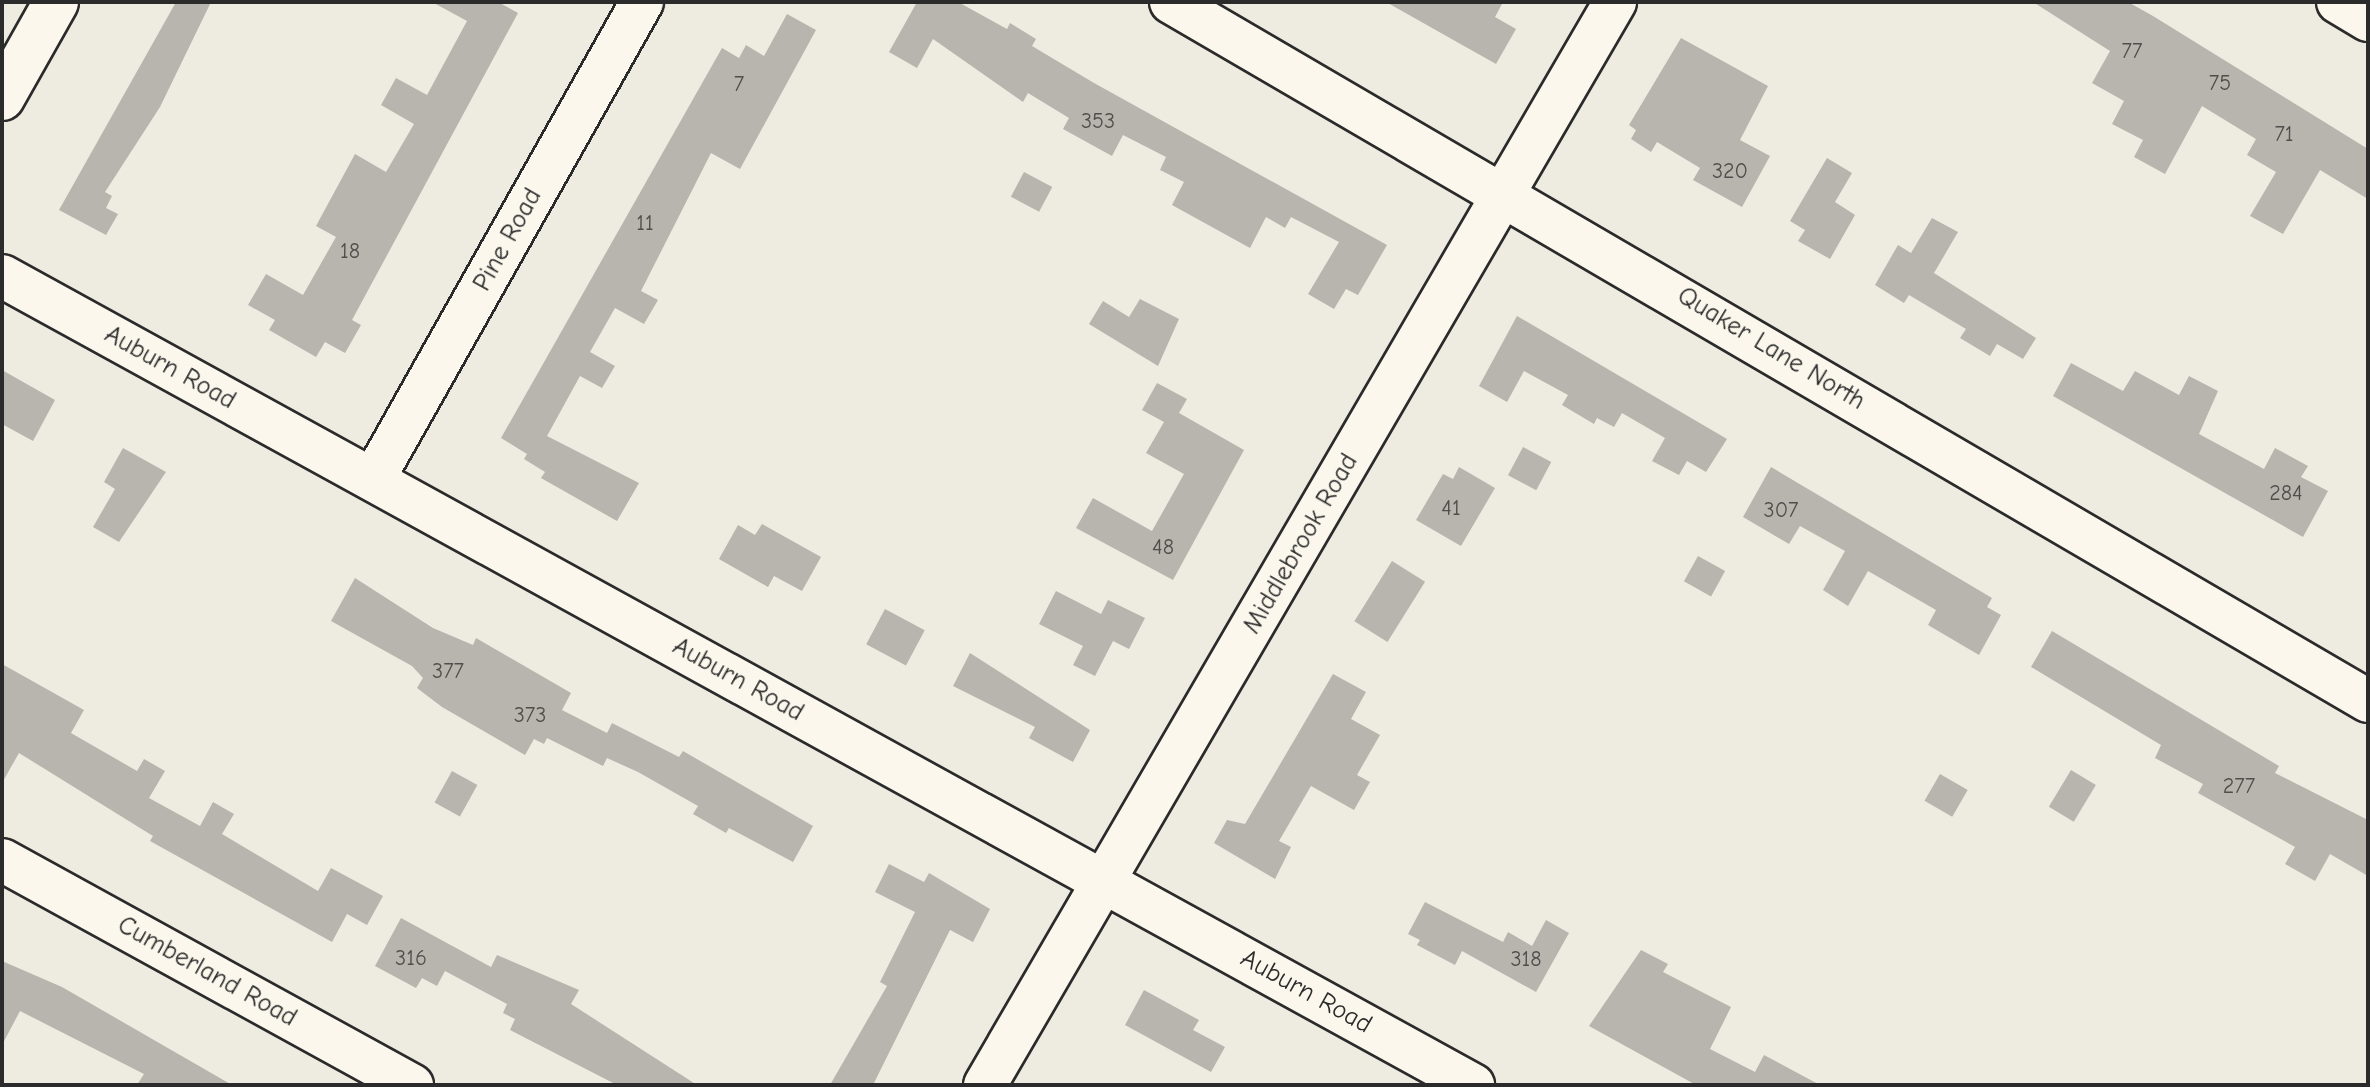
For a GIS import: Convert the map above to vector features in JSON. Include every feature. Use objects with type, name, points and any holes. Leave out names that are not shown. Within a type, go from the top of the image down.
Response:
[{"type":"main road","points":[[2,98],[56,2]]},
{"type":"street","name":"Pine Road","points":[[374,478],[642,2]]},
{"type":"street","name":"Quaker Lane North","points":[[1171,2],[1505,191],[2368,701]]},
{"type":"street","name":"Middlebrook Road","points":[[985,1085],[1615,2]]},
{"type":"street","points":[[2338,2],[2368,20]]},
{"type":"street","name":"Auburn Road","points":[[2,276],[1473,1085]]},
{"type":"street","name":"Cumberland Road","points":[[2,860],[412,1085]]},
{"type":"building","points":[[176,2],[211,2],[160,107],[105,192],[112,196],[106,208],[118,214],[106,235],[59,210]]},
{"type":"building","points":[[432,2],[498,2],[518,13],[352,320],[361,325],[345,353],[325,342],[316,357],[269,330],[275,320],[248,305],[266,274],[303,295],[336,237],[316,226],[355,154],[386,172],[414,124],[381,105],[396,78],[427,95],[467,21]]},
{"type":"building","points":[[917,2],[958,2],[1007,29],[1010,23],[1036,39],[1032,46],[1094,83],[1387,245],[1358,295],[1346,289],[1334,309],[1308,294],[1339,242],[1291,217],[1285,228],[1266,217],[1250,248],[1172,205],[1184,182],[1160,170],[1166,157],[1123,135],[1112,156],[1063,129],[1069,118],[1028,93],[1023,102],[933,39],[917,68],[889,52]]},
{"type":"building","points":[[1386,2],[1503,2],[1495,17],[1516,29],[1496,64]]},
{"type":"building","points":[[2033,2],[2128,2],[2153,16],[2368,149],[2368,199],[2320,170],[2283,234],[2250,216],[2276,172],[2247,155],[2256,139],[2202,106],[2165,174],[2134,157],[2143,140],[2112,124],[2124,101],[2092,83],[2110,51]]},
{"type":"building","points":[[787,14],[816,30],[740,169],[711,153],[641,291],[658,300],[644,324],[615,308],[590,352],[615,366],[602,388],[580,376],[547,436],[639,483],[617,521],[541,478],[545,472],[524,459],[527,454],[501,438],[722,48],[739,58],[746,45],[764,56]]},
{"type":"building","points":[[1681,38],[1768,86],[1740,140],[1770,156],[1742,207],[1693,180],[1700,168],[1657,142],[1651,152],[1631,139],[1636,130],[1629,125]]},
{"type":"building","points":[[1827,158],[1852,173],[1835,202],[1855,215],[1830,259],[1798,241],[1805,230],[1790,221]]},
{"type":"building","points":[[1024,172],[1052,187],[1039,212],[1011,197]]},
{"type":"building","points":[[1932,218],[1958,232],[1934,273],[2036,338],[2023,359],[1997,344],[1990,356],[1960,338],[1966,329],[1909,295],[1904,303],[1875,285],[1898,245],[1911,253]]},
{"type":"building","points":[[1140,299],[1179,319],[1158,366],[1089,324],[1103,301],[1129,317]]},
{"type":"building","points":[[1517,316],[1727,439],[1706,472],[1687,461],[1679,475],[1652,461],[1665,438],[1622,413],[1614,427],[1597,418],[1594,424],[1562,405],[1568,395],[1524,371],[1507,402],[1479,386]]},
{"type":"building","points":[[2071,363],[2123,391],[2135,371],[2179,395],[2189,376],[2218,391],[2199,434],[2264,469],[2275,448],[2308,466],[2301,477],[2328,491],[2303,537],[2053,396]]},
{"type":"building","points":[[2,370],[55,400],[33,441],[2,424]]},
{"type":"building","points":[[1157,383],[1187,399],[1179,413],[1244,450],[1173,580],[1076,528],[1093,498],[1152,531],[1184,474],[1146,453],[1164,422],[1142,410]]},
{"type":"building","points":[[1523,447],[1551,462],[1536,490],[1508,475]]},
{"type":"building","points":[[123,448],[166,472],[119,542],[93,527],[115,489],[104,482]]},
{"type":"building","points":[[1459,467],[1495,488],[1461,546],[1416,520],[1443,474],[1453,479]]},
{"type":"building","points":[[1771,467],[1992,598],[1987,607],[2001,615],[1979,655],[1928,625],[1936,610],[1868,571],[1848,606],[1823,590],[1845,551],[1800,526],[1789,544],[1743,517]]},
{"type":"building","points":[[762,524],[821,557],[802,591],[774,576],[768,587],[719,559],[738,525],[755,535]]},
{"type":"building","points":[[1698,556],[1725,571],[1711,596],[1684,581]]},
{"type":"building","points":[[1392,561],[1425,582],[1387,642],[1354,621]]},
{"type":"building","points":[[355,578],[433,628],[473,645],[476,638],[571,693],[562,710],[607,733],[612,723],[679,757],[683,751],[813,826],[793,862],[729,828],[726,833],[693,814],[698,806],[607,758],[603,766],[547,738],[544,744],[534,739],[525,755],[442,707],[417,688],[423,678],[412,666],[331,621]]},
{"type":"building","points":[[1056,591],[1101,614],[1108,600],[1145,618],[1129,649],[1113,641],[1095,676],[1073,665],[1083,646],[1039,624]]},
{"type":"building","points":[[885,609],[925,630],[906,665],[866,644]]},
{"type":"building","points":[[2052,631],[2279,766],[2275,773],[2368,820],[2368,876],[2330,854],[2315,881],[2285,864],[2295,847],[2198,793],[2203,784],[2155,758],[2161,745],[2031,667]]},
{"type":"building","points":[[970,653],[1090,730],[1073,762],[1029,738],[1035,727],[953,686]]},
{"type":"building","points":[[2,664],[84,710],[71,733],[137,771],[144,759],[165,771],[149,798],[200,826],[213,802],[234,814],[222,834],[318,891],[331,868],[383,896],[367,925],[347,914],[332,942],[150,841],[153,836],[19,753],[2,783]]},
{"type":"building","points":[[1333,674],[1366,692],[1351,719],[1380,735],[1357,775],[1370,782],[1354,810],[1311,786],[1279,841],[1291,847],[1275,879],[1214,843],[1227,820],[1245,824]]},
{"type":"building","points":[[2071,770],[2096,785],[2074,822],[2049,807]]},
{"type":"building","points":[[452,771],[477,785],[460,817],[435,802]]},
{"type":"building","points":[[1940,774],[1968,790],[1952,817],[1924,801]]},
{"type":"building","points":[[889,864],[924,882],[929,873],[990,909],[973,942],[950,930],[873,1085],[830,1085],[887,986],[880,982],[915,912],[875,892]]},
{"type":"building","points":[[1425,902],[1503,942],[1508,932],[1532,946],[1546,920],[1569,933],[1536,992],[1462,951],[1455,965],[1417,945],[1420,940],[1408,934]]},
{"type":"building","points":[[401,918],[491,967],[497,955],[579,990],[571,1004],[697,1085],[617,1085],[510,1030],[515,1019],[503,1013],[507,1004],[445,971],[437,986],[422,978],[416,988],[375,966]]},
{"type":"building","points":[[1641,950],[1668,964],[1663,972],[1731,1007],[1710,1049],[1755,1072],[1764,1055],[1820,1085],[1696,1085],[1589,1026]]},
{"type":"building","points":[[2,961],[62,987],[232,1085],[137,1085],[144,1074],[20,1011],[2,1045]]},
{"type":"building","points":[[1144,990],[1199,1020],[1193,1030],[1225,1047],[1211,1072],[1125,1025]]}]
